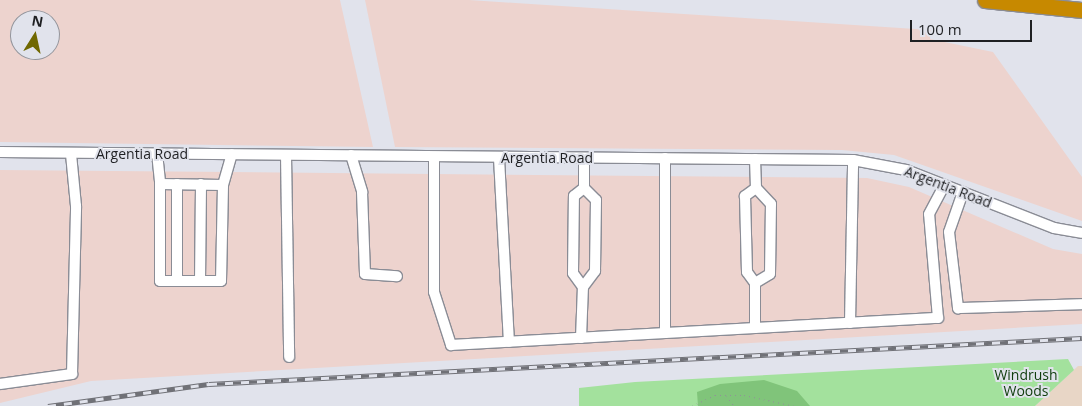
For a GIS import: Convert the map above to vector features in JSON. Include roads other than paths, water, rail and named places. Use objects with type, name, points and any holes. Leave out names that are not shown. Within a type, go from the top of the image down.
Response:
[{"type":"highway","points":[[985,0],[1082,10]]},
{"type":"highway","points":[[1002,2],[1033,0]]},
{"type":"street","name":"Argentia Road","points":[[0,152],[853,160],[906,170],[1054,228],[1082,233]]},
{"type":"street","points":[[0,384],[72,374],[76,206],[70,154]]},
{"type":"street","points":[[157,154],[160,184],[160,281],[221,281],[223,184],[232,154]]},
{"type":"street","points":[[286,155],[288,357]]},
{"type":"street","points":[[350,155],[362,192],[364,274],[397,276]]},
{"type":"street","points":[[434,157],[434,292],[452,345],[938,318],[928,214],[944,186]]},
{"type":"street","points":[[499,158],[509,342]]},
{"type":"street","points":[[581,338],[583,287],[595,271],[596,200],[584,188],[584,158]]},
{"type":"street","points":[[665,158],[666,333]]},
{"type":"street","points":[[755,159],[756,188],[771,204],[770,274],[755,283]]},
{"type":"street","points":[[850,323],[853,160]]},
{"type":"street","points":[[160,184],[223,184]]},
{"type":"street","points":[[177,184],[177,281]]},
{"type":"street","points":[[200,281],[201,184]]},
{"type":"street","points":[[583,287],[573,272],[574,196],[584,188]]},
{"type":"street","points":[[755,328],[755,283],[747,272],[745,196],[756,188]]},
{"type":"street","points":[[963,192],[949,232],[958,308],[1082,304]]},
{"type":"railway","points":[[48,406],[209,384],[1082,338]]},
{"type":"park label","name":"Windrush Woods","points":[[1026,384]]}]
